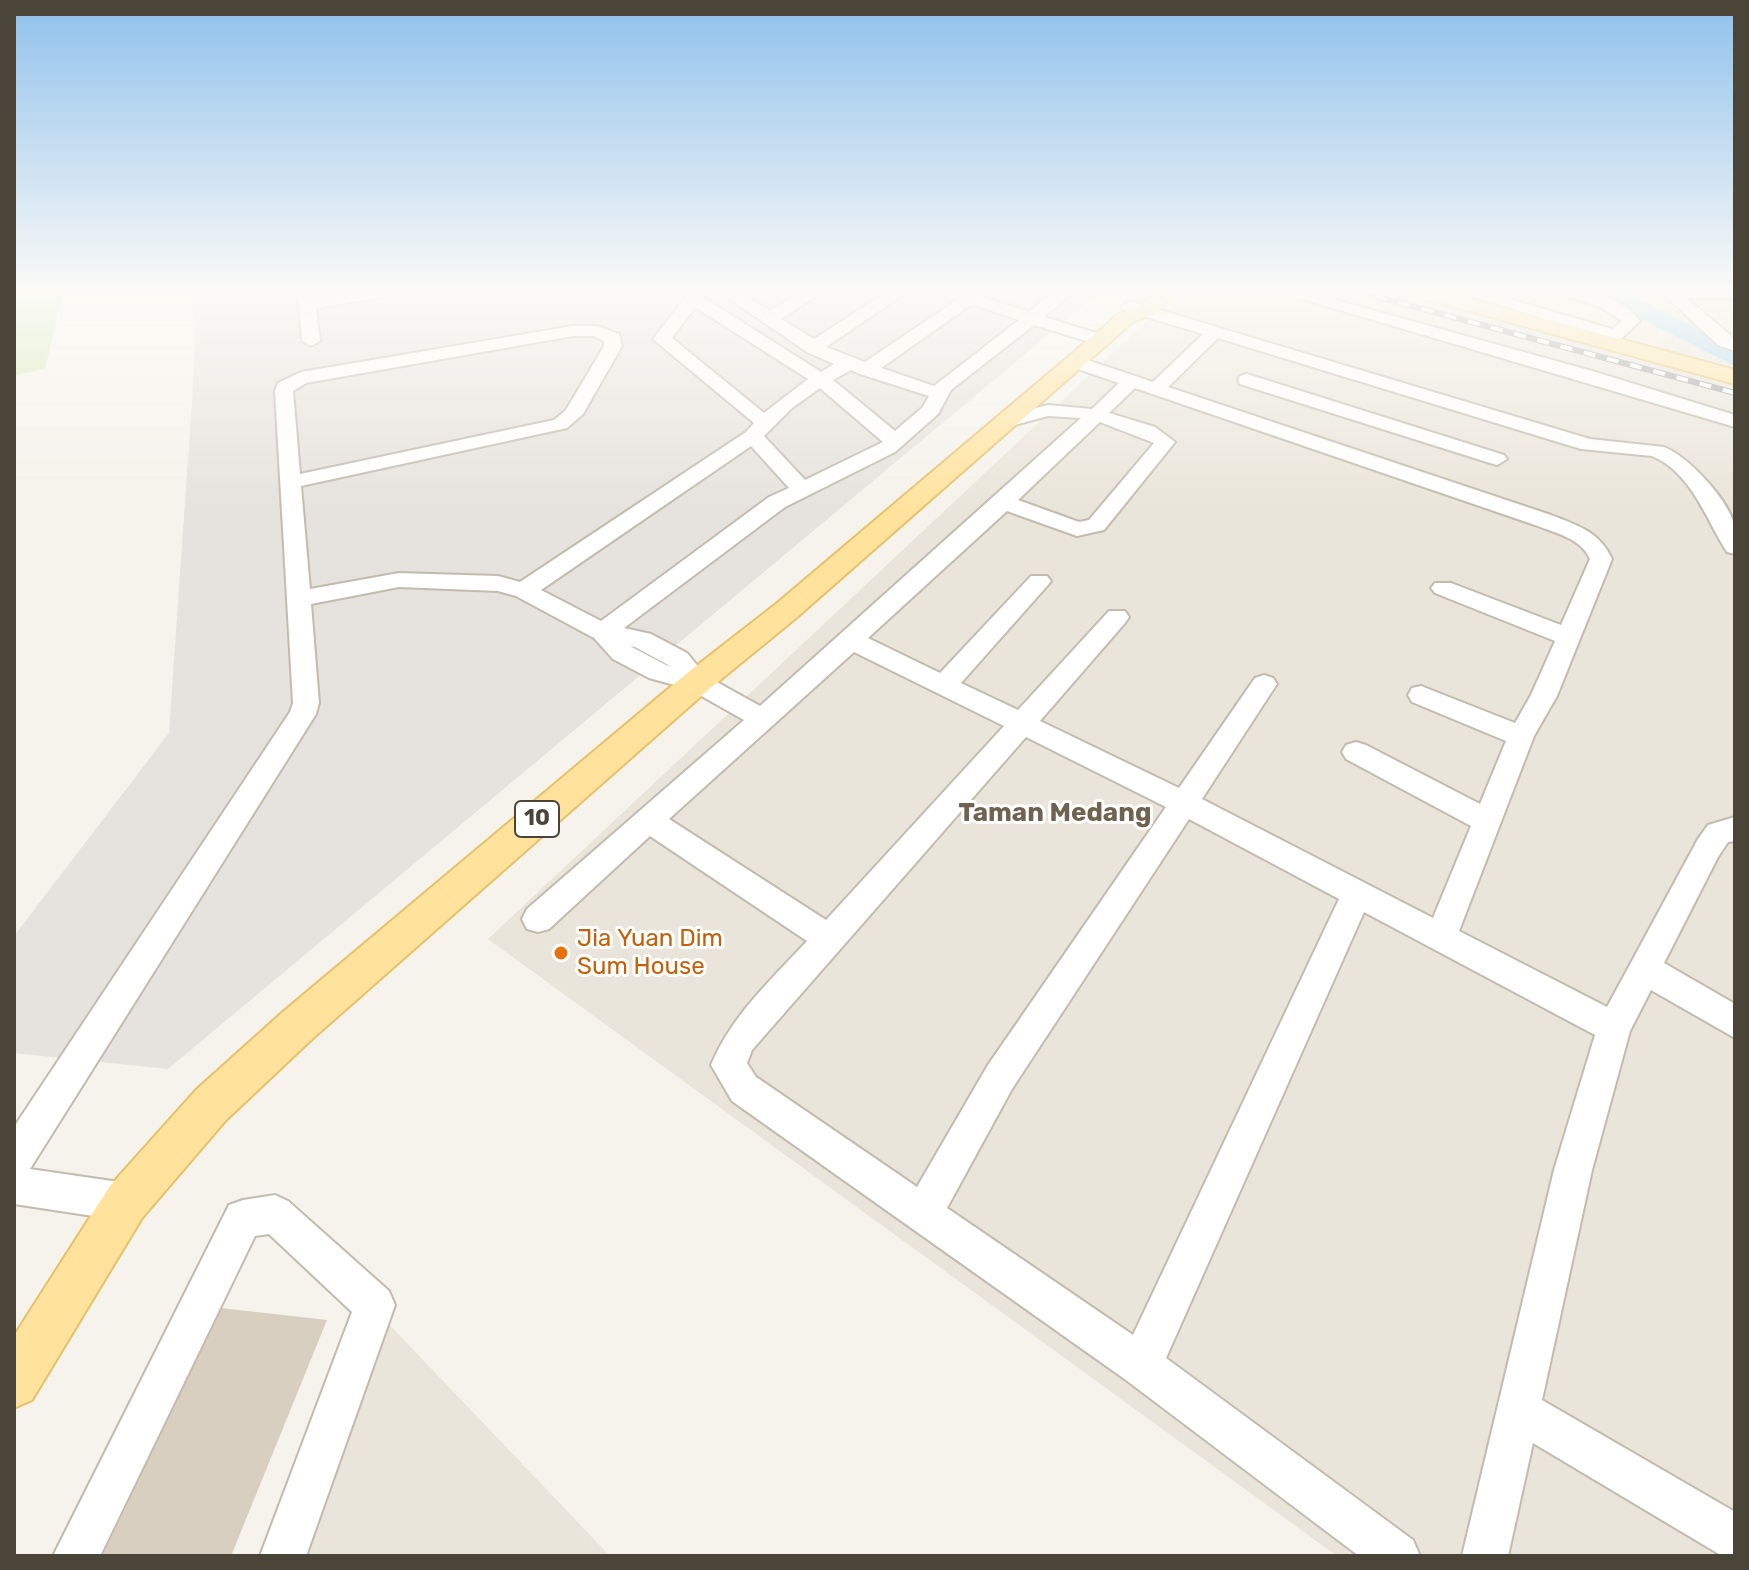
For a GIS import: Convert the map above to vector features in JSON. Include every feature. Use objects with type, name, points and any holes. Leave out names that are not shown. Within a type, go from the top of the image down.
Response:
[{"type":"main road","name":"10","points":[[14,1382],[126,1202],[156,1164],[211,1105],[298,1025],[1073,363]]},
{"type":"main road","points":[[1691,363],[1735,377]]},
{"type":"street","points":[[14,1160],[298,725],[306,703],[284,391],[294,380],[389,363]]},
{"type":"street","points":[[290,482],[560,424],[573,414],[603,363]]},
{"type":"street","points":[[688,363],[759,429],[802,489]]},
{"type":"street","points":[[796,363],[896,442]]},
{"type":"street","points":[[848,363],[940,394]]},
{"type":"street","points":[[524,591],[759,429],[820,379],[863,363]]},
{"type":"street","points":[[602,632],[777,502],[870,459],[896,442],[931,410],[946,385],[974,363]]},
{"type":"street","points":[[1070,411],[1061,398],[1087,363]]},
{"type":"street","points":[[1125,363],[1132,381]]},
{"type":"street","points":[[1156,389],[1183,363]]},
{"type":"street","points":[[1219,410],[1263,363]]},
{"type":"street","points":[[1318,363],[1588,445],[1660,451],[1676,461],[1697,484],[1735,545]]},
{"type":"street","points":[[1543,363],[1735,421]]},
{"type":"street","points":[[1247,380],[1486,478],[1598,549],[1601,559],[1535,714],[1521,736],[1440,938]]},
{"type":"street","points":[[1132,381],[1219,410],[1486,478]]},
{"type":"street","points":[[538,919],[1004,502],[1132,381]]},
{"type":"street","points":[[1004,502],[1077,529],[1096,525],[1165,442],[1161,436],[1123,422],[1070,411],[1033,413],[1007,421]]},
{"type":"street","points":[[1486,478],[1516,425]]},
{"type":"street","points":[[299,599],[399,580],[483,582],[524,591],[602,632],[622,653],[658,672],[697,682],[761,718]]},
{"type":"street","points":[[944,685],[1039,581]]},
{"type":"street","points":[[1443,588],[1569,637]]},
{"type":"street","points":[[1117,617],[740,1039],[728,1065],[744,1089],[1141,1365],[1397,1556]]},
{"type":"street","points":[[851,640],[1182,802],[1614,1028]]},
{"type":"street","points":[[923,1214],[1000,1077],[1264,684]]},
{"type":"street","points":[[1421,695],[1521,736]]},
{"type":"street","points":[[1356,752],[1487,821]]},
{"type":"street","points":[[648,820],[829,939]]},
{"type":"street","points":[[1485,1556],[1573,1170],[1614,1028],[1708,848],[1718,833],[1735,829]]},
{"type":"street","points":[[1141,1365],[1357,894]]},
{"type":"street","points":[[1645,969],[1735,1022]]},
{"type":"street","points":[[14,1185],[126,1202]]},
{"type":"street","points":[[76,1556],[243,1219],[275,1214],[375,1305],[283,1556]]},
{"type":"street","points":[[1518,1410],[1735,1538]]},
{"type":"shaded area","points":[[194,363],[1014,363],[168,1069],[14,1053],[14,936],[169,733]]},
{"type":"shaded area","points":[[1102,363],[1735,363],[1735,1556],[1337,1556],[488,939]]},
{"type":"shaded area","points":[[383,1318],[610,1556],[296,1556]]},
{"type":"green space","points":[[14,363],[46,363],[45,369],[14,375]]},
{"type":"building","points":[[221,1308],[327,1320],[231,1556],[102,1556]]},
{"type":"railway","points":[[1624,363],[1735,393]]},
{"type":"place","name":"Jia Yuan Dim Sum House","points":[[561,953]]},
{"type":"district","name":"Taman Medang","points":[[1055,813]]}]
